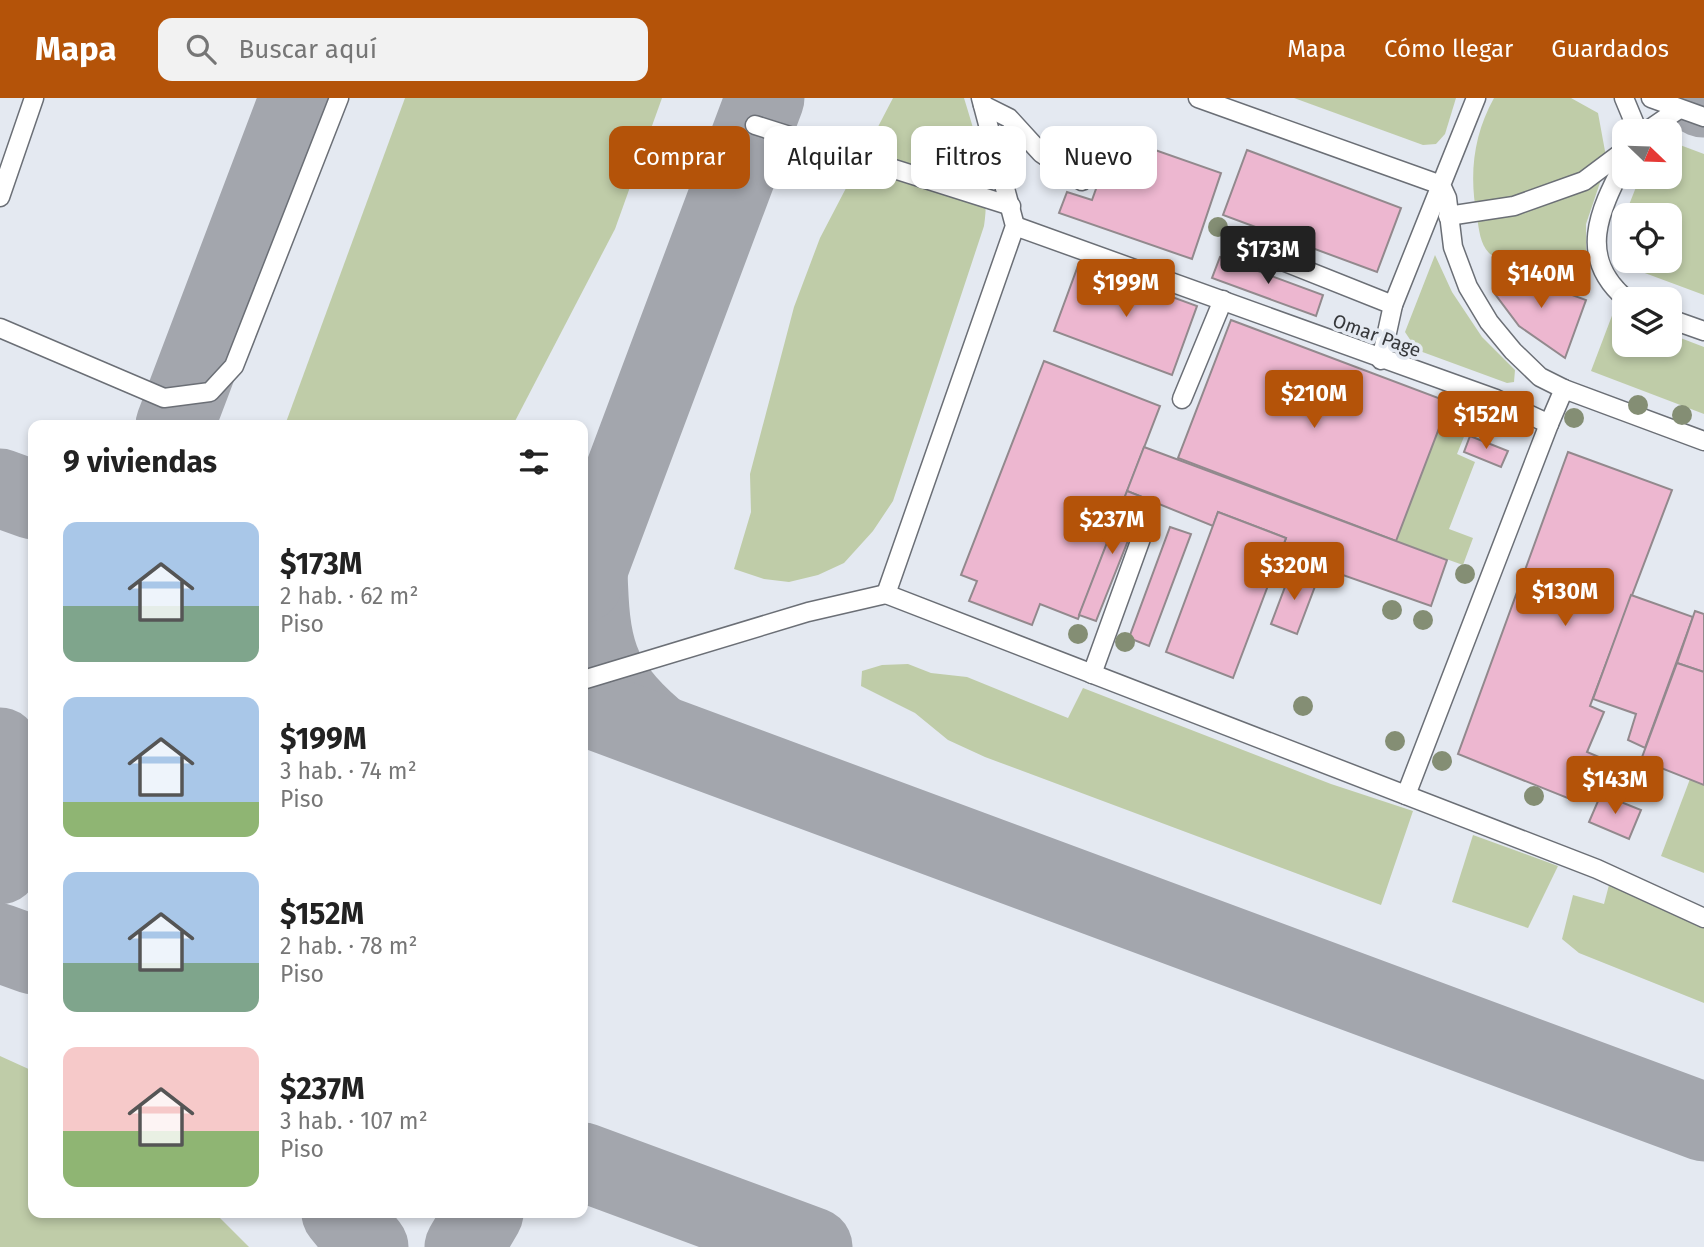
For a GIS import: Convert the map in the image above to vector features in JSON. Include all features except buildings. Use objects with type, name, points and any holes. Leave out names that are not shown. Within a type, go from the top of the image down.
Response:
[{"type":"lane","points":[[0,197],[34,98]]},
{"type":"lane","points":[[0,328],[164,398],[210,392],[234,366],[339,98]]},
{"type":"lane","points":[[1198,98],[1441,185],[1447,198],[1453,247],[1468,287],[1489,322],[1540,377],[1564,389],[1704,440]]},
{"type":"lane","points":[[1381,360],[1393,305],[1476,98]]},
{"type":"lane","points":[[1624,98],[1633,119]]},
{"type":"lane","points":[[1651,98],[1704,117]]},
{"type":"lane","points":[[982,101],[1009,118],[1040,152]]},
{"type":"lane","points":[[886,594],[1015,226],[982,101]]},
{"type":"lane","points":[[1664,119],[1679,109]]},
{"type":"lane","points":[[755,125],[1011,206]]},
{"type":"lane","points":[[1448,216],[1514,206],[1584,181],[1612,160]]},
{"type":"lane","points":[[1612,188],[1601,210],[1595,243],[1602,271],[1616,287]]},
{"type":"lane","name":"Omar Page","points":[[1015,226],[1381,360],[1496,399],[1549,424]]},
{"type":"lane","points":[[1255,250],[1393,305]]},
{"type":"lane","points":[[1182,399],[1223,300]]},
{"type":"lane","points":[[1682,323],[1704,331]]},
{"type":"lane","points":[[1406,795],[1564,389]]},
{"type":"lane","points":[[1092,674],[1143,533]]},
{"type":"lane","points":[[588,678],[808,612],[886,594],[1597,869],[1704,918]]},
{"type":"green space","points":[[405,98],[662,98],[652,126],[609,126],[609,189],[629,189],[615,229],[516,420],[287,420]]},
{"type":"green space","points":[[893,98],[964,98],[972,126],[911,126],[911,189],[986,189],[984,226],[893,501],[873,531],[844,563],[818,575],[789,582],[764,579],[734,569],[751,512],[750,474],[794,307],[820,238],[846,189],[897,189],[897,126],[878,126]]},
{"type":"green space","points":[[1294,98],[1456,98],[1445,134],[1436,144],[1423,145]]},
{"type":"green space","points":[[1494,98],[1571,98],[1598,113],[1607,162],[1586,224],[1586,285],[1507,263],[1489,253],[1484,245],[1479,231],[1473,171],[1481,127]]},
{"type":"green space","points":[[1682,146],[1704,154],[1704,295],[1645,273],[1682,273],[1682,203],[1630,203],[1635,189],[1682,189]]},
{"type":"green space","points":[[1435,255],[1452,292],[1482,337],[1515,370],[1514,382],[1507,383],[1417,350],[1405,332]]},
{"type":"green space","points":[[1612,316],[1612,357],[1682,357],[1682,339],[1704,347],[1704,414],[1591,371]]},
{"type":"green space","points":[[1449,402],[1474,412],[1457,454],[1475,462],[1449,529],[1473,538],[1463,565],[1396,541]]},
{"type":"green space","points":[[908,664],[931,673],[967,677],[1068,718],[1083,688],[1331,784],[1413,811],[1381,905],[985,757],[948,740],[915,713],[861,686],[862,671],[882,665]]},
{"type":"green space","points":[[1690,779],[1704,785],[1704,873],[1661,856]]},
{"type":"green space","points":[[1473,835],[1558,866],[1528,928],[1452,902]]},
{"type":"green space","points":[[1609,885],[1704,926],[1704,1003],[1579,953],[1562,939],[1573,895],[1604,904]]},
{"type":"green space","points":[[0,1056],[28,1069],[28,1218],[220,1218],[249,1247],[0,1247]]},
{"type":"taxiway","points":[[177,420],[299,98]]},
{"type":"taxiway","points":[[588,570],[765,98]]},
{"type":"taxiway","points":[[0,488],[28,498]]},
{"type":"taxiway","points":[[588,570],[591,619],[600,659],[619,694],[654,730]]},
{"type":"taxiway","points":[[588,708],[1704,1122]]},
{"type":"taxiway","points":[[0,747],[13,779],[18,806],[13,833],[0,865]]},
{"type":"taxiway","points":[[0,943],[28,953]]},
{"type":"taxiway","points":[[588,1164],[813,1247]]},
{"type":"taxiway","points":[[345,1218],[369,1247]]},
{"type":"taxiway","points":[[464,1247],[481,1218]]}]
